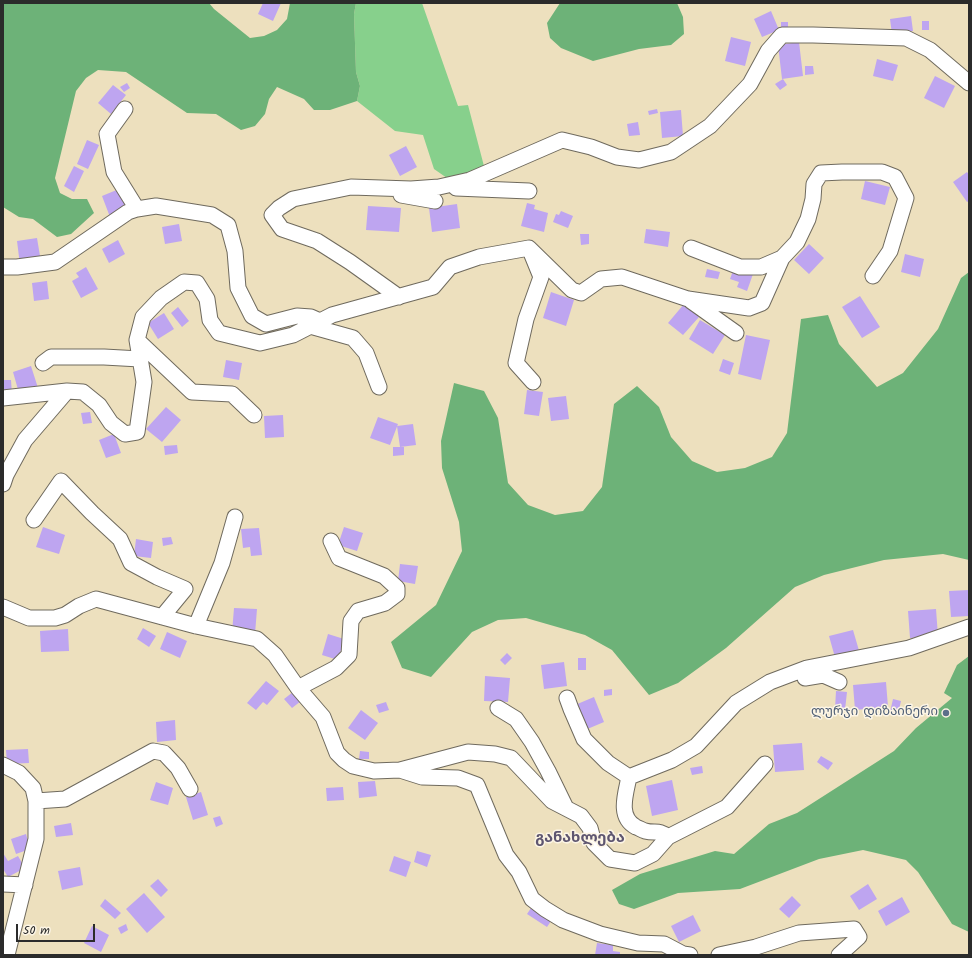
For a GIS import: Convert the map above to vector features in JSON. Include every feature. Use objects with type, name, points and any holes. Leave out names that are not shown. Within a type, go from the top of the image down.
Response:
[{"type":"street","points":[[437,194],[562,140],[591,147],[617,157],[639,160],[671,152],[710,126],[750,84],[768,51],[782,35],[906,38],[930,50],[969,83]]},
{"type":"street","points":[[125,109],[107,134],[114,172],[137,209]]},
{"type":"street","points":[[529,248],[572,290],[581,293],[601,279],[622,277],[688,299],[748,308],[762,303],[782,258],[796,242],[808,219],[813,199],[814,184],[821,173],[882,172],[895,178],[906,198],[890,252],[873,276]]},
{"type":"street","points":[[400,297],[350,262],[317,242],[282,229],[272,215],[279,208],[293,199],[351,187],[411,189],[437,194],[529,192]]},
{"type":"street","points":[[3,267],[17,267],[55,262],[128,212],[137,209],[156,206],[212,215],[228,225],[235,251],[238,288],[252,316],[266,324],[296,316],[312,317],[315,324],[353,338],[366,353],[379,387]]},
{"type":"street","points":[[3,398],[67,391],[83,392],[99,405],[111,423],[124,434],[136,432],[144,382],[138,340],[143,317],[161,298],[184,282],[197,284],[207,300],[210,320],[219,333],[260,342],[293,335],[332,315],[433,287],[450,267],[479,257],[529,248]]},
{"type":"street","points":[[529,248],[541,277],[526,318],[516,364],[534,382]]},
{"type":"street","points":[[691,248],[740,266],[761,267],[782,258]]},
{"type":"street","points":[[688,299],[736,333]]},
{"type":"street","points":[[138,340],[192,392],[232,394],[254,415]]},
{"type":"street","points":[[43,363],[51,357],[104,356],[140,359]]},
{"type":"street","points":[[3,484],[6,475],[25,440],[67,391]]},
{"type":"street","points":[[34,520],[62,481],[92,513],[120,539],[132,563],[157,577],[185,589],[162,617]]},
{"type":"street","points":[[196,626],[222,563],[235,517]]},
{"type":"street","points":[[298,688],[336,668],[349,655],[351,621],[358,611],[385,603],[396,594],[398,588],[384,576],[339,558],[331,541]]},
{"type":"street","points":[[3,607],[28,618],[55,618],[65,615],[79,606],[96,599],[196,626],[257,639],[275,654],[298,688],[323,718],[337,753],[353,766],[374,771],[400,770],[468,752],[495,754],[511,758],[552,800],[581,816],[590,828],[594,843],[610,858],[635,863],[653,854],[668,838],[727,807],[765,764]]},
{"type":"street","points":[[629,777],[672,760],[696,746],[736,703],[770,682],[807,668],[909,648],[969,627]]},
{"type":"street","points":[[770,682],[796,680],[823,675],[839,682]]},
{"type":"street","points":[[567,698],[584,739],[608,763],[629,777]]},
{"type":"street","points":[[498,708],[516,719],[532,742],[566,808]]},
{"type":"street","points":[[36,801],[65,799],[153,751],[164,753],[178,768],[190,789]]},
{"type":"street","points":[[3,765],[19,773],[33,788],[36,801],[36,839],[7,955]]},
{"type":"street","points":[[400,770],[422,777],[458,778],[477,785],[506,855],[519,872],[532,898],[563,920],[636,949],[664,944],[683,954],[690,955]]},
{"type":"street","points":[[629,777],[624,800],[625,815],[632,825],[644,831],[662,832],[668,838]]},
{"type":"street","points":[[3,884],[25,885]]},
{"type":"street","points":[[719,955],[756,947],[799,933],[854,929],[859,937],[839,955]]},
{"type":"green space","points":[[3,3],[209,3],[214,9],[250,38],[264,36],[277,30],[287,19],[290,3],[356,3],[354,14],[356,72],[360,86],[357,101],[330,110],[314,110],[304,99],[277,87],[269,99],[265,114],[255,126],[241,130],[216,114],[187,113],[126,72],[98,70],[86,78],[76,91],[55,178],[60,193],[72,199],[87,199],[94,213],[71,234],[57,237],[33,219],[19,217],[3,207]]},
{"type":"green space","points":[[356,3],[422,3],[458,106],[468,105],[490,189],[470,194],[434,169],[423,135],[395,131],[357,101],[360,86],[356,72],[354,14]]},
{"type":"green space","points":[[560,3],[677,3],[683,17],[684,34],[671,45],[639,49],[593,61],[561,48],[550,38],[547,23]]},
{"type":"green space","points":[[969,272],[969,560],[943,554],[884,560],[824,575],[795,587],[726,648],[678,683],[649,695],[612,650],[585,635],[526,618],[498,620],[472,632],[431,677],[402,668],[391,642],[436,605],[462,551],[459,522],[442,468],[441,441],[454,383],[484,391],[498,418],[508,483],[528,505],[555,515],[583,511],[602,487],[614,404],[637,386],[659,407],[671,437],[692,461],[717,472],[745,468],[772,457],[787,433],[801,319],[828,315],[839,344],[877,387],[903,373],[938,329],[961,278]]},
{"type":"green space","points":[[969,656],[969,932],[952,924],[918,872],[906,860],[863,850],[819,859],[740,889],[678,893],[634,909],[619,904],[612,890],[640,874],[715,851],[734,854],[769,824],[797,813],[894,751],[916,728],[952,698],[944,693],[957,665]]},
{"type":"building","points":[[263,3],[281,3],[273,21],[258,14]]},
{"type":"building","points":[[771,11],[779,30],[762,37],[754,19]]},
{"type":"building","points":[[911,16],[913,31],[892,34],[890,19]]},
{"type":"building","points":[[922,21],[929,21],[929,30],[922,30]]},
{"type":"building","points":[[781,22],[788,22],[788,30],[781,30]]},
{"type":"building","points":[[731,37],[751,42],[745,66],[725,61]]},
{"type":"building","points":[[799,42],[803,76],[782,79],[778,45]]},
{"type":"building","points":[[877,59],[898,65],[893,81],[873,76]]},
{"type":"building","points":[[805,66],[813,66],[814,74],[805,75]]},
{"type":"building","points":[[935,76],[955,86],[944,108],[924,98]]},
{"type":"building","points":[[783,79],[787,85],[780,90],[775,84]]},
{"type":"building","points":[[127,83],[130,88],[124,92],[120,87]]},
{"type":"building","points":[[113,85],[126,95],[111,114],[98,103]]},
{"type":"building","points":[[657,109],[658,113],[649,115],[648,111]]},
{"type":"building","points":[[681,110],[683,136],[662,138],[660,112]]},
{"type":"building","points":[[638,122],[640,135],[629,136],[627,124]]},
{"type":"building","points":[[87,140],[99,145],[88,169],[77,164]]},
{"type":"building","points":[[406,146],[417,167],[400,176],[389,155]]},
{"type":"building","points":[[74,166],[84,171],[74,192],[64,186]]},
{"type":"building","points":[[967,172],[969,175],[969,201],[967,202],[953,182]]},
{"type":"building","points":[[865,181],[890,187],[885,205],[861,199]]},
{"type":"building","points":[[119,189],[128,209],[110,217],[102,196]]},
{"type":"building","points":[[527,203],[535,205],[534,209],[548,213],[544,232],[521,226]]},
{"type":"building","points":[[457,204],[460,228],[432,232],[429,208]]},
{"type":"building","points":[[368,206],[401,208],[399,232],[366,230]]},
{"type":"building","points":[[561,211],[573,216],[568,228],[553,222],[556,214],[559,215]]},
{"type":"building","points":[[179,224],[182,241],[165,244],[162,227]]},
{"type":"building","points":[[646,229],[670,232],[668,247],[644,243]]},
{"type":"building","points":[[580,234],[589,234],[589,244],[581,245]]},
{"type":"building","points":[[37,238],[41,262],[20,265],[17,241]]},
{"type":"building","points":[[118,240],[125,254],[109,263],[102,249]]},
{"type":"building","points":[[809,244],[824,258],[809,274],[794,260]]},
{"type":"building","points":[[905,254],[924,259],[920,277],[901,272]]},
{"type":"building","points":[[86,267],[98,289],[81,298],[72,281],[79,277],[76,273]]},
{"type":"building","points":[[734,268],[753,274],[747,291],[737,287],[739,282],[730,279]]},
{"type":"building","points":[[707,269],[720,272],[718,279],[705,277]]},
{"type":"building","points":[[47,281],[49,299],[34,301],[32,283]]},
{"type":"building","points":[[551,292],[574,300],[566,326],[543,318]]},
{"type":"building","points":[[860,296],[880,327],[862,338],[842,307]]},
{"type":"building","points":[[684,304],[699,317],[683,335],[668,323]]},
{"type":"building","points":[[178,307],[189,321],[182,327],[171,313]]},
{"type":"building","points":[[164,313],[174,329],[158,339],[148,323]]},
{"type":"building","points":[[700,320],[725,335],[713,354],[689,339]]},
{"type":"building","points":[[746,335],[770,340],[761,380],[738,374]]},
{"type":"building","points":[[723,359],[734,363],[730,375],[719,371]]},
{"type":"building","points":[[226,360],[242,363],[239,380],[223,377]]},
{"type":"building","points":[[31,366],[38,388],[19,393],[13,372]]},
{"type":"building","points":[[3,380],[11,380],[12,395],[3,396]]},
{"type":"building","points":[[527,390],[543,392],[539,416],[524,414]]},
{"type":"building","points":[[566,396],[569,419],[551,421],[548,398]]},
{"type":"building","points":[[166,407],[181,420],[162,442],[146,429]]},
{"type":"building","points":[[90,412],[92,423],[83,424],[81,413]]},
{"type":"building","points":[[283,415],[284,437],[265,438],[264,416]]},
{"type":"building","points":[[378,417],[398,424],[390,445],[370,438]]},
{"type":"building","points":[[413,424],[416,445],[400,447],[397,426]]},
{"type":"building","points":[[114,434],[121,453],[106,458],[99,440]]},
{"type":"building","points":[[177,445],[178,453],[165,455],[164,446]]},
{"type":"building","points":[[393,447],[404,447],[404,455],[393,456]]},
{"type":"building","points":[[43,527],[65,535],[59,554],[36,547]]},
{"type":"building","points":[[344,527],[363,533],[357,551],[338,545]]},
{"type":"building","points":[[259,528],[262,555],[251,556],[250,547],[243,548],[241,529]]},
{"type":"building","points":[[171,537],[173,544],[163,546],[162,538]]},
{"type":"building","points":[[136,539],[153,542],[151,558],[134,556]]},
{"type":"building","points":[[400,564],[418,566],[415,584],[398,581]]},
{"type":"building","points":[[969,590],[969,616],[951,617],[949,591]]},
{"type":"building","points":[[234,608],[257,609],[255,634],[232,633]]},
{"type":"building","points":[[936,609],[938,636],[910,638],[908,611]]},
{"type":"building","points":[[143,628],[156,636],[149,647],[137,639]]},
{"type":"building","points":[[68,629],[69,651],[41,652],[40,631]]},
{"type":"building","points":[[853,630],[860,654],[836,661],[829,636]]},
{"type":"building","points":[[167,632],[187,641],[180,658],[160,649]]},
{"type":"building","points":[[328,634],[344,639],[338,660],[322,655]]},
{"type":"building","points":[[507,653],[512,658],[505,665],[500,660]]},
{"type":"building","points":[[578,658],[586,658],[586,670],[578,670]]},
{"type":"building","points":[[564,662],[567,686],[544,689],[541,665]]},
{"type":"building","points":[[485,676],[510,678],[508,702],[484,701]]},
{"type":"building","points":[[266,681],[279,691],[267,705],[263,702],[256,710],[247,703]]},
{"type":"building","points":[[886,682],[888,707],[855,710],[853,685]]},
{"type":"building","points":[[612,689],[612,695],[604,696],[604,690]]},
{"type":"building","points":[[836,691],[847,692],[845,710],[835,709]]},
{"type":"building","points":[[293,692],[301,701],[292,708],[284,699]]},
{"type":"building","points":[[594,697],[604,722],[585,730],[575,705]]},
{"type":"building","points":[[893,699],[901,701],[898,714],[890,712]]},
{"type":"building","points":[[386,702],[389,710],[379,713],[376,705]]},
{"type":"building","points":[[361,710],[378,723],[365,740],[348,728]]},
{"type":"building","points":[[175,720],[176,740],[157,742],[156,722]]},
{"type":"building","points":[[802,743],[804,770],[775,772],[773,745]]},
{"type":"building","points":[[28,749],[29,763],[7,764],[6,750]]},
{"type":"building","points":[[360,751],[369,752],[369,759],[359,759]]},
{"type":"building","points":[[821,756],[833,763],[828,770],[817,762]]},
{"type":"building","points":[[702,766],[703,773],[692,775],[690,768]]},
{"type":"building","points":[[672,780],[678,810],[652,816],[646,786]]},
{"type":"building","points":[[375,781],[377,796],[359,798],[358,782]]},
{"type":"building","points":[[156,782],[173,788],[168,805],[150,800]]},
{"type":"building","points":[[343,787],[344,800],[327,801],[326,788]]},
{"type":"building","points":[[201,792],[208,815],[193,820],[186,797]]},
{"type":"building","points":[[220,816],[223,824],[216,827],[213,818]]},
{"type":"building","points":[[71,823],[73,835],[56,837],[54,826]]},
{"type":"building","points":[[26,834],[30,849],[16,854],[11,839]]},
{"type":"building","points":[[417,851],[431,855],[427,867],[414,862]]},
{"type":"building","points":[[3,853],[8,861],[18,856],[25,868],[8,877],[3,869]]},
{"type":"building","points":[[394,856],[411,862],[406,877],[389,871]]},
{"type":"building","points":[[80,867],[83,885],[62,890],[58,871]]},
{"type":"building","points":[[158,879],[168,890],[161,897],[150,886]]},
{"type":"building","points":[[868,884],[877,899],[859,910],[850,896]]},
{"type":"building","points":[[144,893],[165,917],[147,933],[126,909]]},
{"type":"building","points":[[792,896],[801,905],[789,918],[779,909]]},
{"type":"building","points":[[902,897],[910,912],[886,926],[878,911]]},
{"type":"building","points":[[105,899],[121,913],[115,919],[100,906]]},
{"type":"building","points":[[535,902],[555,915],[547,927],[527,914]]},
{"type":"building","points":[[693,915],[701,931],[679,942],[671,926]]},
{"type":"building","points":[[126,924],[128,930],[121,934],[118,928]]},
{"type":"building","points":[[92,926],[109,935],[101,952],[84,943]]},
{"type":"building","points":[[597,943],[613,945],[613,951],[620,952],[620,955],[595,955]]},
{"type":"place","name":"ლურჯი დიზაინერი","points":[[946,713]]},
{"type":"district","name":"განახლება","points":[[580,839]]}]
